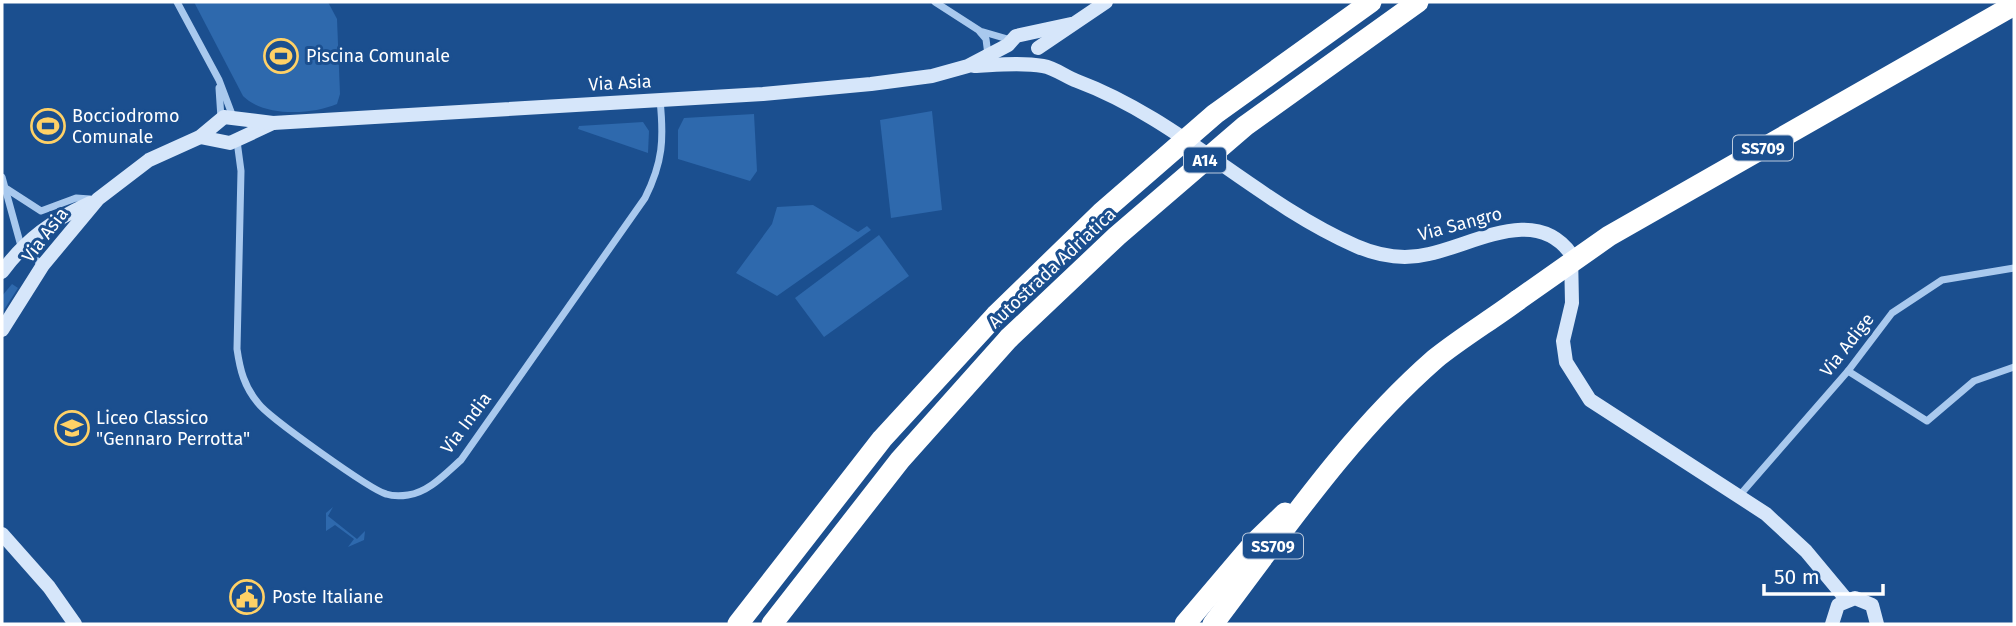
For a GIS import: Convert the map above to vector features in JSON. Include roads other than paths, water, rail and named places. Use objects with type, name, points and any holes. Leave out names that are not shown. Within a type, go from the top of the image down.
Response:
[{"type":"highway","name":"Autostrada Adriatica","points":[[738,624],[883,439],[996,314],[1101,213],[1215,114],[1371,2]]},
{"type":"highway","name":"Autostrada Adriatica","points":[[772,624],[900,460],[1009,338],[1117,236],[1245,126],[1418,2]]},
{"type":"highway","name":"SS709","points":[[1213,624],[1332,467],[1378,414],[1437,358],[1609,236],[2014,5]]},
{"type":"highway","points":[[1185,624],[1253,544],[1332,467]]},
{"type":"highway","points":[[1232,624],[1324,493],[1332,467]]},
{"type":"street","points":[[177,2],[219,80],[227,118],[242,127],[232,141]]},
{"type":"street","points":[[935,2],[980,31],[1013,40],[1032,38],[1040,56]]},
{"type":"street","name":"Via Asia","points":[[1040,56],[1071,24],[1106,2]]},
{"type":"street","name":"Via Asia","points":[[2,330],[43,265],[98,200],[149,160],[200,137],[227,118],[273,123],[837,88],[932,76],[968,66],[1013,40],[1071,24]]},
{"type":"street","points":[[980,31],[986,39],[988,55]]},
{"type":"street","points":[[1013,40],[1009,57],[1021,64]]},
{"type":"street","name":"Via Sangro","points":[[1021,64],[1040,56],[1142,109],[1282,205],[1357,246],[1404,257],[1429,254],[1514,229],[1542,230],[1554,235],[1571,254],[1572,303],[1563,341],[1566,362],[1590,400],[1766,514],[1806,551],[1846,600],[1867,601],[1875,610],[1877,624]]},
{"type":"street","name":"Via Asia","points":[[968,66],[1021,64]]},
{"type":"street","points":[[219,80],[227,118],[216,133],[232,141]]},
{"type":"street","name":"Via India","points":[[232,141],[241,171],[237,349],[240,371],[247,389],[260,407],[358,478],[385,494],[407,495],[426,490],[461,460],[645,198],[659,170],[663,134],[660,100]]},
{"type":"street","name":"Via Asia","points":[[232,141],[273,123]]},
{"type":"street","points":[[200,137],[232,141]]},
{"type":"street","points":[[2,177],[20,246],[43,265]]},
{"type":"street","points":[[7,188],[41,211],[76,198],[98,200]]},
{"type":"street","name":"Via Asia","points":[[2,272],[20,246],[58,218],[98,200]]},
{"type":"street","name":"Via Adige","points":[[1739,497],[1848,371],[1892,313],[1942,280],[2014,268]]},
{"type":"street","points":[[1848,371],[1927,421],[1974,382],[2014,367]]},
{"type":"street","points":[[2,534],[48,587],[75,624]]},
{"type":"street","points":[[1832,624],[1834,610],[1846,600]]},
{"type":"place","name":"Piscina Comunale","points":[[281,56]]},
{"type":"place","name":"Bocciodromo Comunale","points":[[48,126]]},
{"type":"place","name":"Liceo Classico \"Gennaro Perrotta\"","points":[[72,428]]},
{"type":"place","name":"Poste Italiane","points":[[247,597]]}]
